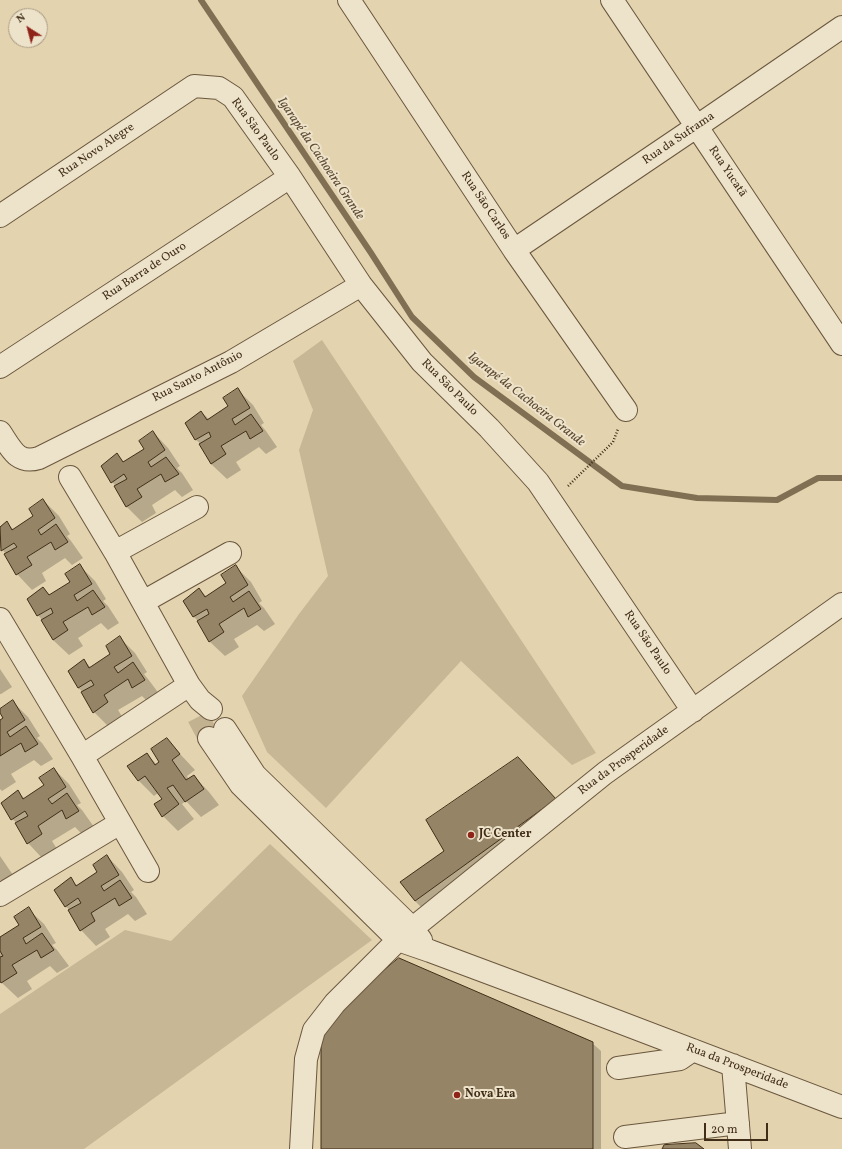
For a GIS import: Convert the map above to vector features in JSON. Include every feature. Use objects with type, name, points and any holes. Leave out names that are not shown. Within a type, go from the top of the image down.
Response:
[{"type":"street","name":"Rua São Carlos","points":[[349,0],[514,250],[626,410]]},
{"type":"street","name":"Rua Yucatã","points":[[612,0],[842,344]]},
{"type":"street","name":"Rua da Suframa","points":[[514,250],[842,27]]},
{"type":"street","name":"Rua São Paulo","points":[[194,86],[219,88],[233,97],[290,177],[361,285],[422,362],[489,428],[538,482],[693,711]]},
{"type":"street","name":"Rua Novo Alegre","points":[[0,216],[194,86]]},
{"type":"street","name":"Rua Barra de Ouro","points":[[0,367],[290,177]]},
{"type":"street","name":"Rua Santo Antônio","points":[[0,432],[13,452],[20,458],[31,461],[39,458],[231,362],[361,285]]},
{"type":"street","points":[[70,477],[115,552],[200,703],[82,756]]},
{"type":"street","points":[[115,552],[197,507]]},
{"type":"street","points":[[143,602],[230,553]]},
{"type":"street","name":"Rua da Prosperidade","points":[[842,604],[605,773],[405,934],[430,950],[842,1107]]},
{"type":"street","points":[[0,619],[82,756],[148,871]]},
{"type":"street","points":[[217,733],[248,780],[405,934],[335,1003],[314,1030],[306,1060],[302,1149]]},
{"type":"street","points":[[0,895],[120,823]]},
{"type":"street","points":[[618,1068],[680,1059],[693,1050]]},
{"type":"street","points":[[733,1065],[740,1149]]},
{"type":"street","points":[[624,1137],[738,1123]]},
{"type":"path","points":[[578,476],[613,442]]},
{"type":"shaded area","points":[[322,340],[596,753],[572,765],[461,661],[326,808],[267,752],[242,696],[299,614],[328,576],[299,450],[313,410],[293,361]]},
{"type":"shaded area","points":[[270,844],[372,940],[84,1149],[0,1149],[0,1014],[125,930],[171,941]]},
{"type":"building","points":[[238,388],[250,408],[232,419],[235,425],[251,414],[263,431],[250,439],[246,431],[221,446],[226,454],[211,464],[199,444],[211,437],[209,432],[195,440],[185,423],[201,411],[207,420],[228,406],[223,398]]},
{"type":"building","points":[[153,431],[165,450],[148,462],[151,467],[166,457],[179,474],[165,482],[161,474],[137,489],[142,497],[126,507],[114,486],[127,479],[124,474],[111,483],[101,466],[117,453],[123,462],[144,449],[139,441]]},
{"type":"building","points":[[43,499],[55,518],[38,530],[41,535],[56,524],[68,542],[55,550],[51,542],[27,557],[32,565],[16,575],[4,554],[17,547],[14,543],[1,551],[0,527],[7,521],[12,530],[33,516],[29,509]]},
{"type":"building","points":[[80,564],[92,584],[74,595],[77,601],[93,590],[105,607],[92,615],[88,607],[63,622],[68,630],[53,640],[41,620],[53,613],[51,608],[37,616],[27,599],[43,587],[49,595],[70,582],[65,574]]},
{"type":"building","points":[[236,565],[248,585],[230,597],[233,602],[249,591],[261,609],[248,617],[244,608],[219,624],[224,632],[209,642],[197,621],[209,614],[207,609],[193,617],[183,601],[199,588],[205,597],[226,583],[221,575]]},
{"type":"building","points":[[120,636],[132,656],[114,667],[118,673],[133,662],[145,680],[132,688],[128,679],[104,695],[108,702],[93,713],[81,692],[94,685],[91,680],[78,688],[68,671],[84,659],[89,668],[110,654],[106,646]]},
{"type":"building","points":[[13,700],[25,720],[7,732],[10,737],[26,726],[38,744],[25,752],[21,743],[0,756],[0,720],[3,718],[0,713],[0,709]]},
{"type":"building","points":[[167,738],[180,754],[172,760],[186,780],[194,775],[204,789],[185,802],[173,785],[167,788],[179,804],[162,817],[154,804],[162,799],[145,776],[138,781],[127,766],[147,753],[155,765],[159,762],[151,749]]},
{"type":"building","name":"JC Center","points":[[518,757],[556,799],[415,901],[400,882],[444,851],[426,820]]},
{"type":"building","points":[[54,768],[66,787],[48,799],[52,804],[67,793],[79,811],[66,819],[62,810],[38,826],[42,834],[27,844],[15,823],[28,816],[25,811],[11,820],[1,803],[18,790],[23,799],[44,785],[39,778]]},
{"type":"building","points":[[107,855],[119,875],[101,886],[104,891],[120,880],[132,898],[119,906],[115,898],[91,913],[95,921],[80,931],[68,910],[81,903],[78,898],[65,907],[54,890],[71,877],[76,886],[97,872],[93,865]]},
{"type":"building","points":[[29,907],[41,927],[23,938],[26,944],[42,933],[54,950],[41,958],[37,950],[12,965],[17,973],[1,983],[0,957],[3,956],[0,951],[0,937],[19,925],[14,917]]},
{"type":"building","name":"Nova Era","points":[[399,958],[593,1042],[593,1149],[321,1149],[321,1034],[336,1010]]},
{"type":"building","points":[[696,1143],[704,1149],[662,1149],[664,1145]]},
{"type":"waterway","name":"Igarapé da Cachoeira Grande","points":[[201,0],[371,253],[412,317],[474,377],[622,486],[697,498],[777,500],[818,478],[842,478]]},
{"type":"tunnel","points":[[198,717],[209,738]]},
{"type":"place","name":"JC Center","points":[[471,835]]},
{"type":"place","name":"Nova Era","points":[[457,1095]]}]
